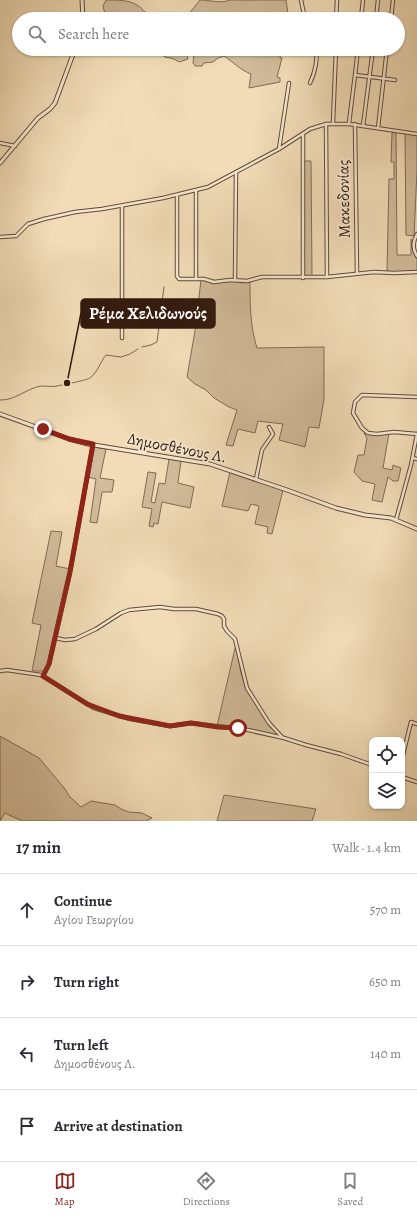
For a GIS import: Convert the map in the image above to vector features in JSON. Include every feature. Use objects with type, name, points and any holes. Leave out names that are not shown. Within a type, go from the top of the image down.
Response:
[{"type":"street","points":[[82,0],[83,12]]},
{"type":"street","points":[[301,0],[304,12]]},
{"type":"street","points":[[336,12],[337,0]]},
{"type":"street","points":[[362,12],[363,0]]},
{"type":"street","points":[[377,12],[378,0]]},
{"type":"street","points":[[392,12],[393,0]]},
{"type":"street","points":[[0,163],[38,118],[55,103],[72,56]]},
{"type":"street","points":[[310,83],[314,74],[316,56]]},
{"type":"street","points":[[333,123],[336,85],[336,56]]},
{"type":"street","points":[[349,124],[357,56]]},
{"type":"street","points":[[363,126],[372,56]]},
{"type":"street","points":[[378,128],[386,56]]},
{"type":"street","points":[[355,75],[395,80]]},
{"type":"street","points":[[279,149],[288,83]]},
{"type":"street","points":[[326,124],[327,276]]},
{"type":"street","points":[[0,237],[16,236],[28,224],[44,218],[74,212],[122,206],[196,190],[216,183],[279,149],[310,129],[326,124],[355,124],[417,134]]},
{"type":"street","name":"Μακεδονίας","points":[[355,124],[357,273]]},
{"type":"street","points":[[303,134],[303,278]]},
{"type":"street","points":[[0,143],[15,146]]},
{"type":"street","points":[[235,280],[236,171]]},
{"type":"street","points":[[196,190],[196,279]]},
{"type":"street","points":[[177,195],[177,278],[204,279],[214,282],[225,280],[246,281],[262,277],[303,278],[357,273],[417,272]]},
{"type":"street","points":[[122,206],[122,338]]},
{"type":"street","points":[[417,234],[413,242],[417,256]]},
{"type":"street","points":[[396,520],[413,458],[417,434],[394,432],[378,434],[368,433],[362,428],[353,413],[355,402],[362,395],[417,397]]},
{"type":"street","name":"Δημοσθένους Λ.","points":[[0,414],[69,439],[210,464],[336,508],[396,520],[417,529]]},
{"type":"street","points":[[256,480],[262,450],[273,434],[269,427]]},
{"type":"street","points":[[43,676],[49,664],[56,638],[72,565],[93,444]]},
{"type":"street","points":[[413,458],[417,459]]},
{"type":"street","points":[[56,638],[75,640],[103,625],[121,613],[129,610],[160,607],[174,609],[196,609],[218,614],[222,616],[224,619],[224,626],[235,639],[246,688],[269,723],[284,738]]},
{"type":"street","points":[[0,671],[13,671],[43,676],[90,706],[119,716],[170,726],[191,723],[238,728],[284,738],[348,756],[369,764]]},
{"type":"street","points":[[405,747],[411,722],[417,724]]},
{"type":"street","points":[[405,778],[417,782]]},
{"type":"shaded area","points":[[106,0],[123,1],[137,5],[145,12],[104,12],[103,6]]},
{"type":"shaded area","points":[[200,0],[219,2],[229,0],[286,0],[288,12],[190,12]]},
{"type":"shaded area","points":[[164,56],[187,56],[188,59],[179,62]]},
{"type":"shaded area","points":[[194,56],[224,56],[213,62],[204,63],[202,66],[195,66],[193,63]]},
{"type":"shaded area","points":[[224,56],[280,56],[280,58],[282,58],[277,77],[280,78],[280,82],[249,88],[251,74],[241,69]]},
{"type":"shaded area","points":[[396,132],[397,255],[411,255],[411,239],[412,248],[417,259],[417,271],[387,273],[389,179],[394,179],[394,162],[391,162],[392,133]]},
{"type":"shaded area","points":[[405,133],[417,134],[414,236],[406,235]]},
{"type":"shaded area","points":[[304,161],[311,161],[312,276],[304,276]]},
{"type":"shaded area","points":[[201,280],[212,283],[235,281],[243,283],[250,281],[250,307],[257,348],[324,347],[324,399],[319,428],[309,427],[305,447],[279,440],[283,424],[258,421],[255,433],[238,429],[233,446],[226,445],[237,410],[214,398],[206,390],[195,384],[187,377],[195,331]]},
{"type":"shaded area","points":[[364,433],[389,433],[383,468],[392,470],[393,465],[401,468],[398,481],[393,481],[388,477],[382,502],[372,500],[375,484],[362,481],[354,472],[358,455],[364,455],[367,438]]},
{"type":"shaded area","points":[[93,447],[106,449],[100,478],[114,480],[112,492],[102,492],[97,523],[90,522],[96,479],[88,477]]},
{"type":"shaded area","points":[[169,459],[181,461],[178,483],[194,487],[190,508],[162,502],[158,524],[154,523],[153,527],[149,526],[152,509],[142,507],[148,472],[156,473],[151,502],[155,503],[159,483],[165,484]]},
{"type":"shaded area","points":[[230,472],[283,490],[272,534],[267,533],[268,527],[255,524],[259,506],[251,504],[248,511],[222,506]]},
{"type":"shaded area","points":[[51,531],[62,532],[56,566],[70,569],[48,664],[44,671],[32,671],[41,625],[32,623]]},
{"type":"shaded area","points":[[236,644],[241,673],[246,689],[268,723],[279,736],[238,727],[217,726]]},
{"type":"shaded area","points":[[0,736],[39,758],[70,797],[81,807],[91,801],[115,805],[129,812],[142,813],[152,818],[146,821],[22,821],[5,813],[0,821]]},
{"type":"shaded area","points":[[224,795],[316,809],[312,821],[217,821]]},
{"type":"waterway","points":[[142,347],[157,342],[164,287]]},
{"type":"waterway","points":[[0,400],[11,399],[36,387],[57,386],[88,379],[95,373],[106,355],[121,357],[138,349]]},
{"type":"place","name":"Ρέμα Χελιδωνούς","points":[[67,383]]},
{"type":"route","points":[[43,429],[69,439],[93,444],[70,572],[56,638],[49,664],[43,676],[94,708],[130,719],[170,726],[191,723],[238,728]]}]
